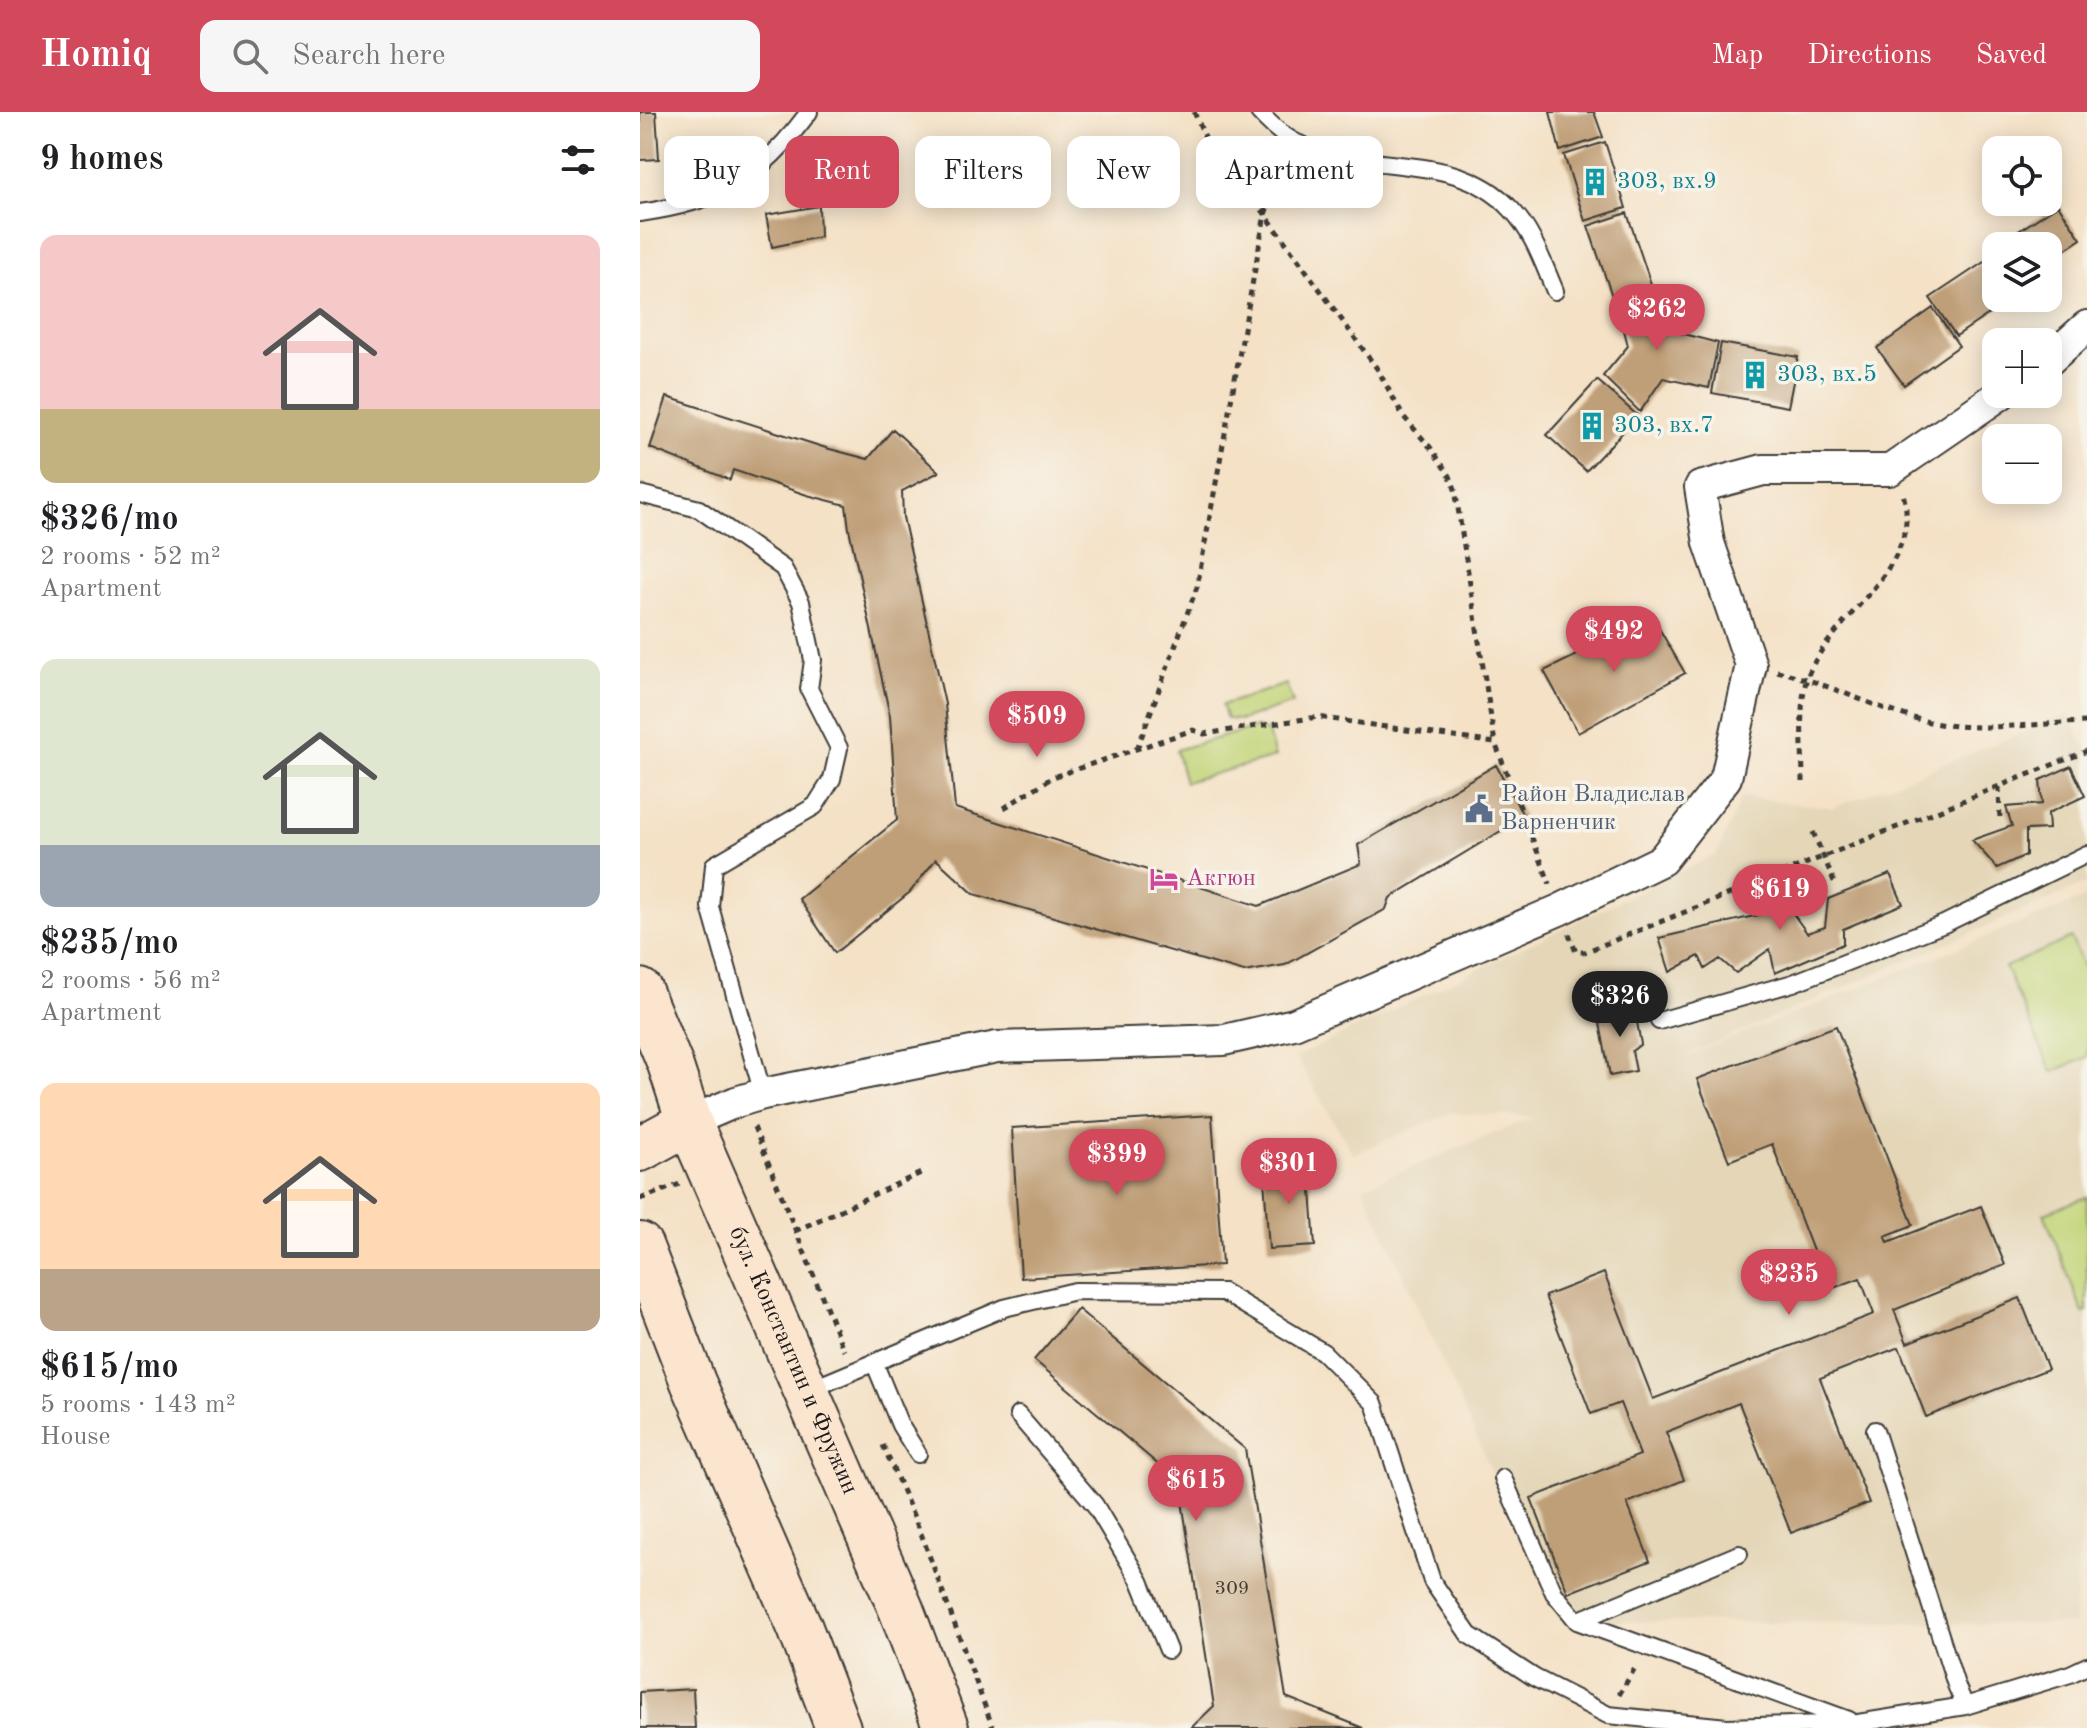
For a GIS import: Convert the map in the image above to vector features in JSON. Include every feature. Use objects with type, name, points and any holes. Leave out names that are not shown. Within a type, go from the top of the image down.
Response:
[{"type":"street","points":[[2062,348],[2087,326]]},
{"type":"street","points":[[640,1149],[689,1122],[763,1094],[997,1047],[1224,1040],[1294,1024],[1559,910],[1662,860],[1726,778],[1751,665],[1709,543],[1700,487],[1763,470],[1890,470],[1982,407]]},
{"type":"street","name":"бул. Константин и Фружин","points":[[640,991],[670,1064],[689,1122],[901,1609],[946,1728]]},
{"type":"street","points":[[640,1110],[689,1122]]},
{"type":"street","points":[[640,1245],[693,1382],[800,1628],[838,1728]]},
{"type":"lane","points":[[640,213],[679,207],[717,195],[747,178],[774,154],[809,112]]},
{"type":"lane","points":[[1259,112],[1287,136]]},
{"type":"lane","points":[[1383,162],[1428,167],[1483,187],[1511,208],[1524,226],[1555,291]]},
{"type":"lane","points":[[640,494],[699,509],[783,568],[801,602],[813,660],[809,689],[839,748],[832,779],[815,806],[714,865],[710,907],[763,1094]]},
{"type":"lane","points":[[1659,1021],[1793,983],[1930,930],[2087,854]]},
{"type":"lane","points":[[806,1391],[1004,1308],[1075,1291],[1223,1292],[1323,1352],[1374,1403],[1432,1581],[1469,1635],[1535,1678],[1608,1715],[1727,1727],[1858,1723],[1965,1706],[2087,1666]]},
{"type":"lane","points":[[874,1362],[900,1425],[918,1454]]},
{"type":"lane","points":[[1018,1415],[1095,1505],[1140,1581],[1168,1650]]},
{"type":"lane","points":[[1875,1430],[1965,1706]]},
{"type":"lane","points":[[1503,1478],[1554,1593],[1577,1621],[1858,1723]]},
{"type":"lane","points":[[1577,1621],[1739,1554]]},
{"type":"path","points":[[1194,112],[1206,139],[1226,160],[1378,370],[1403,416],[1450,476],[1455,489],[1495,743],[1576,952],[1585,952],[1824,858],[2087,751]]},
{"type":"path","points":[[1137,749],[1197,587],[1268,208]]},
{"type":"path","points":[[1803,782],[1806,680],[1815,661],[1880,580],[1899,548],[1905,524],[1905,498],[1890,470]]},
{"type":"path","points":[[1751,665],[1936,723],[1962,726],[2087,722]]},
{"type":"path","points":[[1004,808],[1053,777],[1193,730],[1204,734],[1318,717],[1495,743]]},
{"type":"path","points":[[1999,787],[2000,820]]},
{"type":"path","points":[[1813,832],[1836,886]]},
{"type":"path","points":[[795,1231],[923,1172]]},
{"type":"path","points":[[1608,1715],[1646,1648]]},
{"type":"shaded area","points":[[2069,714],[2087,751],[2087,883],[1659,1067],[2087,897],[2087,1460],[2074,1624],[1560,1621],[1363,1187],[1535,1117],[1451,1113],[1353,1154],[1296,1057],[1717,854],[1742,797],[1833,808]]},
{"type":"green space","points":[[1286,684],[1293,703],[1241,720],[1227,719],[1222,705]]},
{"type":"green space","points":[[1256,727],[1268,732],[1275,757],[1185,782],[1176,750]]},
{"type":"green space","points":[[2071,938],[2087,975],[2087,1057],[2052,1072],[2005,967]]},
{"type":"green space","points":[[2087,1197],[2087,1312],[2083,1313],[2044,1213]]},
{"type":"building","points":[[640,112],[656,112],[659,159],[640,160]]},
{"type":"building","points":[[1550,112],[1594,112],[1603,137],[1560,151]]},
{"type":"building","name":"303, вх.9","points":[[1605,142],[1626,208],[1585,221],[1564,155]]},
{"type":"building","points":[[819,208],[820,237],[772,247],[766,215]]},
{"type":"building","points":[[2062,211],[2081,239],[2062,252],[2062,232],[2017,232],[2041,216],[2062,216]]},
{"type":"building","points":[[1627,213],[1653,290],[1614,302],[1588,226]]},
{"type":"building","points":[[1982,263],[1982,312],[1992,312],[1956,336],[1930,298]]},
{"type":"building","points":[[1663,291],[1676,332],[1718,343],[1709,388],[1663,378],[1640,412],[1603,376],[1628,346],[1618,306]]},
{"type":"building","points":[[1933,308],[1959,346],[1904,385],[1877,348]]},
{"type":"building","name":"303, вх.5","points":[[1721,343],[1798,357],[1788,407],[1712,393]]},
{"type":"building","name":"303, вх.7","points":[[1597,380],[1638,416],[1586,471],[1547,435]]},
{"type":"building","points":[[667,397],[868,459],[893,429],[939,472],[902,491],[903,517],[945,704],[955,808],[1259,906],[1361,864],[1358,845],[1496,765],[1524,817],[1390,898],[1386,909],[1285,965],[1244,972],[974,894],[936,859],[910,892],[835,953],[799,899],[897,820],[890,716],[846,505],[733,470],[730,480],[650,448]]},
{"type":"building","points":[[1653,618],[1685,673],[1578,733],[1544,671]]},
{"type":"building","points":[[2071,766],[2085,796],[2048,813],[2049,829],[2026,830],[2026,855],[1997,868],[1972,840],[2012,826],[2006,807],[2042,804],[2040,780]]},
{"type":"building","points":[[1890,874],[1903,904],[1843,929],[1843,944],[1775,973],[1770,949],[1736,973],[1720,959],[1705,969],[1699,956],[1670,972],[1659,938],[1789,908],[1807,933],[1825,927],[1828,899]]},
{"type":"building","points":[[1634,1006],[1641,1044],[1632,1051],[1636,1071],[1610,1076],[1598,1013]]},
{"type":"building","points":[[1836,1026],[1913,1225],[1885,1236],[1888,1242],[1981,1206],[2005,1265],[1894,1310],[1907,1343],[2020,1298],[2048,1369],[1926,1417],[1899,1347],[1820,1378],[1869,1503],[1791,1533],[1739,1403],[1666,1432],[1684,1480],[1627,1503],[1650,1561],[1568,1593],[1531,1498],[1640,1455],[1620,1403],[1591,1414],[1545,1296],[1604,1273],[1653,1399],[1874,1314],[1860,1278],[1828,1290],[1772,1144],[1729,1161],[1697,1079]]},
{"type":"building","points":[[1212,1115],[1222,1265],[1021,1278],[1012,1128]]},
{"type":"building","points":[[1309,1162],[1315,1246],[1269,1249],[1263,1165]]},
{"type":"building","points":[[1078,1309],[1245,1449],[1286,1697],[1363,1728],[1191,1728],[1214,1706],[1179,1482],[1034,1360]]},
{"type":"building","points":[[693,1689],[695,1728],[640,1728],[640,1692]]},
{"type":"place","name":"303, вх.9","points":[[1595,182]]},
{"type":"place","name":"303, вх.5","points":[[1755,375]]},
{"type":"place","name":"303, вх.7","points":[[1592,426]]},
{"type":"place","name":"Район Владислав Варненчик","points":[[1479,809]]},
{"type":"place","name":"Акгюн","points":[[1164,879]]}]
